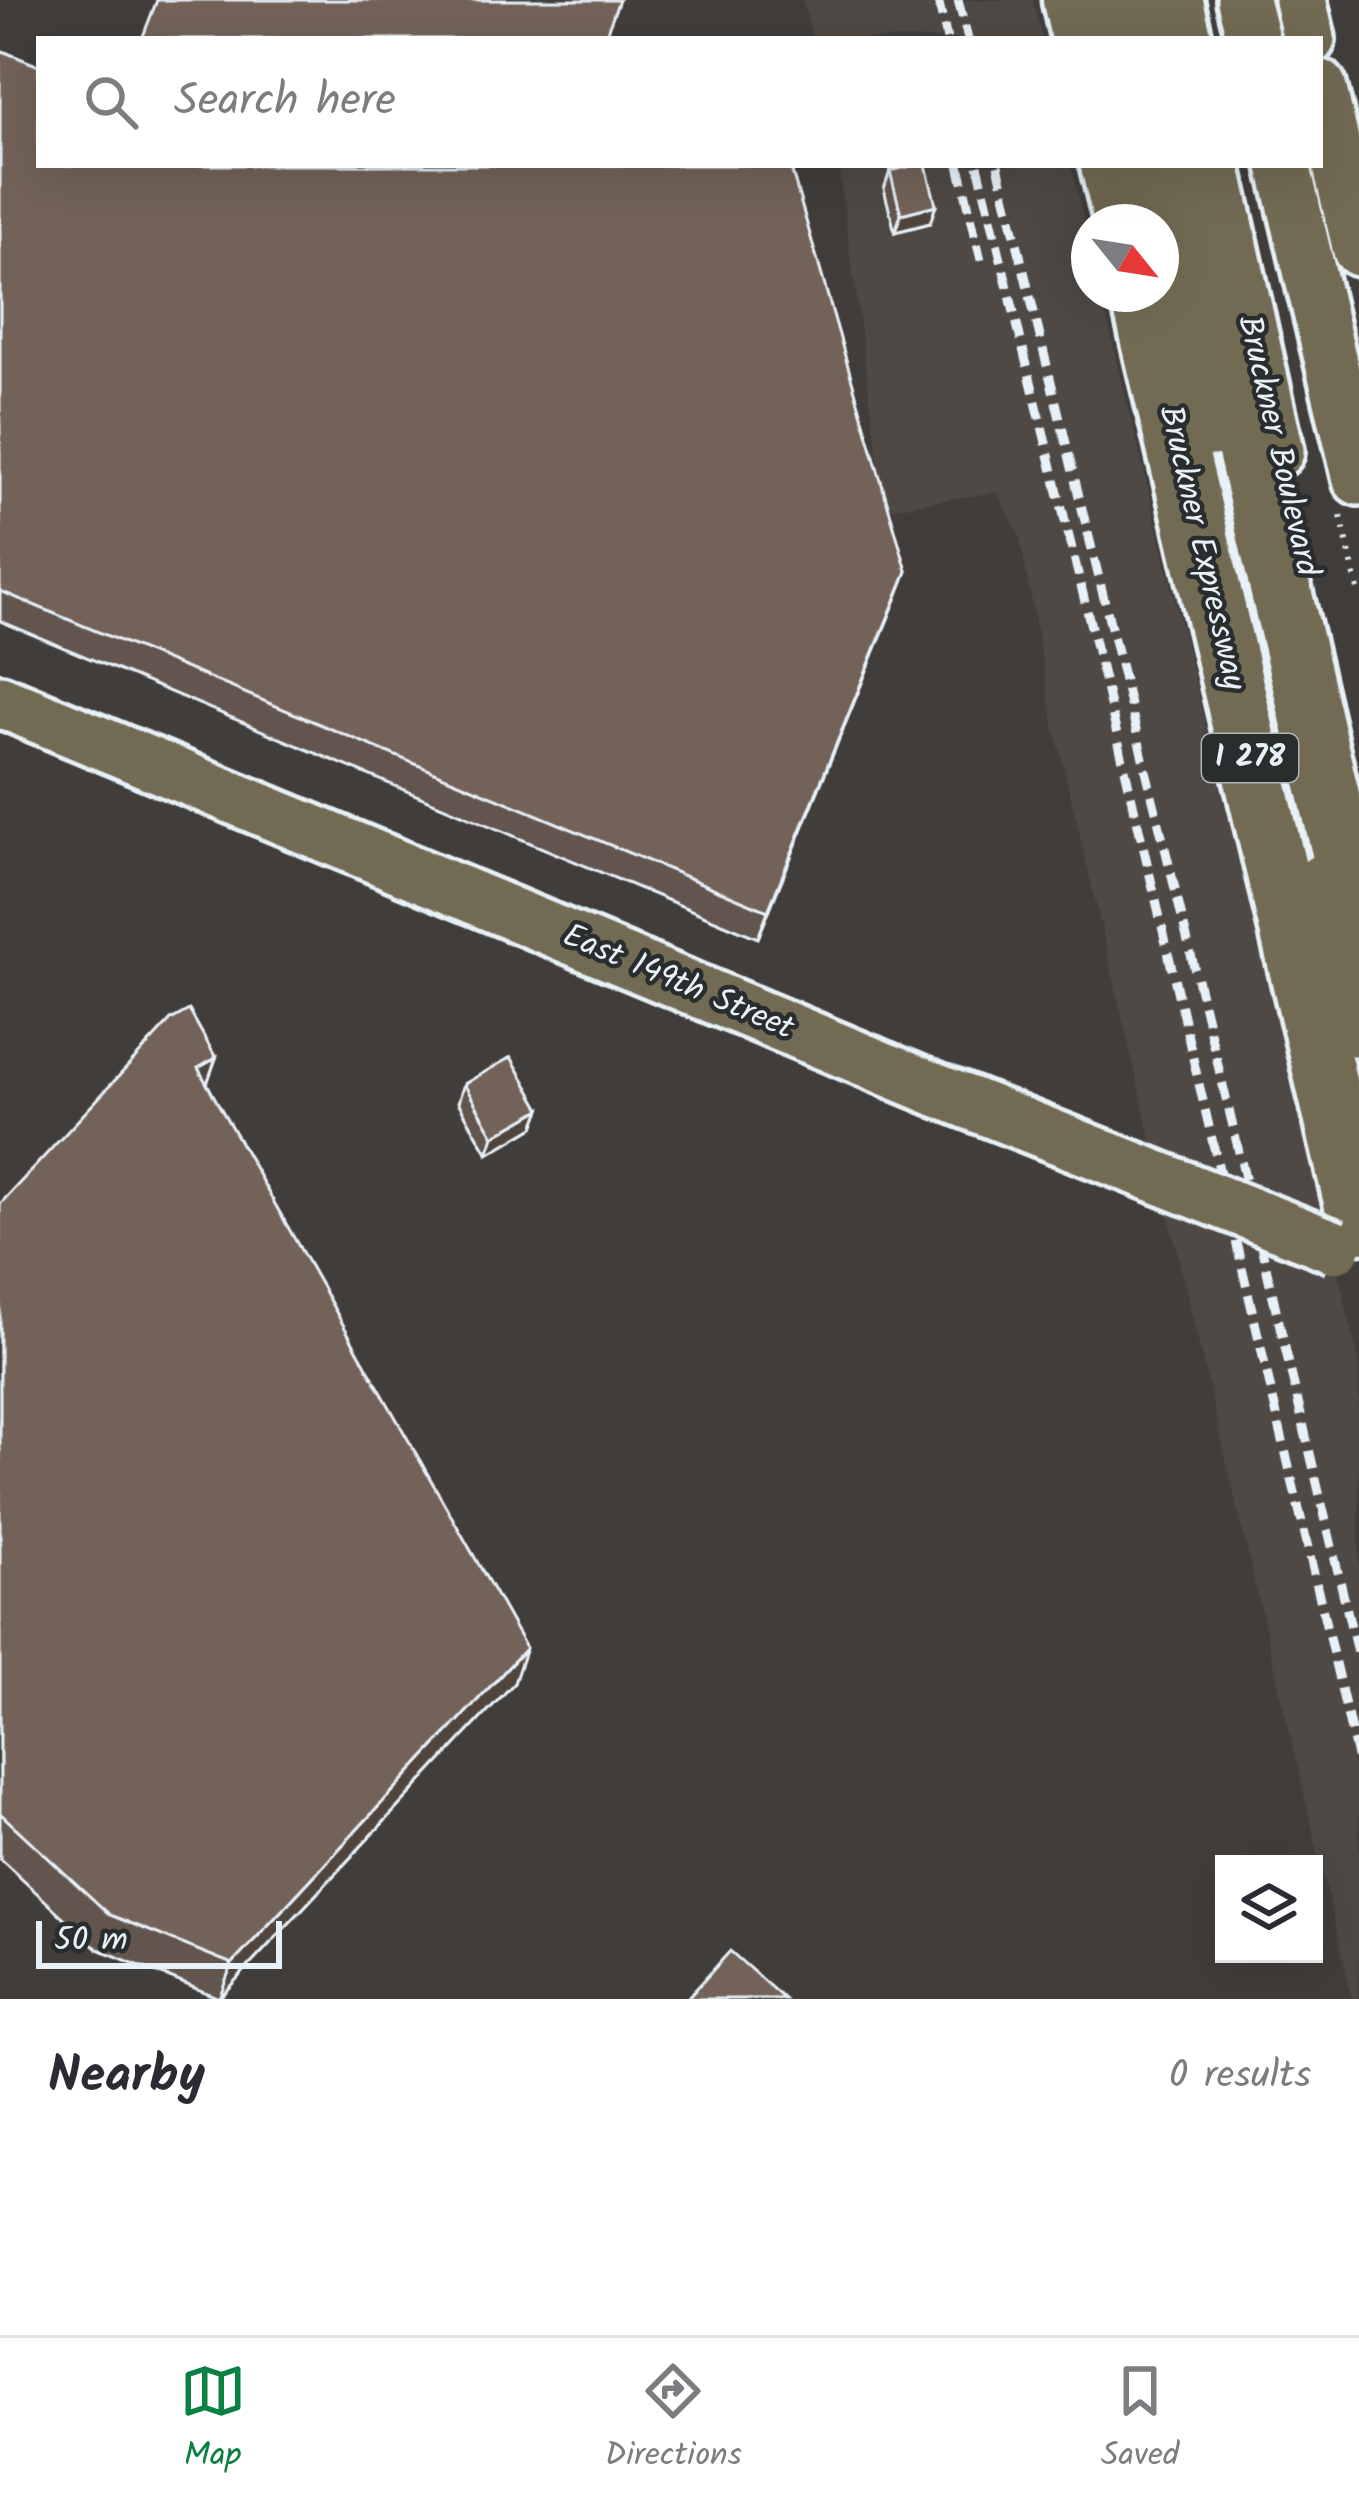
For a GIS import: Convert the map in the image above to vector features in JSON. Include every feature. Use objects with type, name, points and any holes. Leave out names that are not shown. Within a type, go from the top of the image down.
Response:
[{"type":"highway","points":[[1072,0],[1081,36]]},
{"type":"highway","points":[[1143,0],[1151,36]]},
{"type":"highway","points":[[1113,168],[1132,204]]},
{"type":"highway","name":"Bruckner Expressway","points":[[1182,168],[1359,924]]},
{"type":"highway","name":"Bruckner Expressway","points":[[1146,312],[1351,1243]]},
{"type":"main road","points":[[1108,0],[1117,36]]},
{"type":"main road","points":[[1171,36],[1175,0]]},
{"type":"main road","points":[[1175,0],[1185,36]]},
{"type":"main road","points":[[1244,0],[1252,36]]},
{"type":"main road","points":[[1300,0],[1308,36]]},
{"type":"main road","points":[[1323,99],[1359,250]]},
{"type":"main road","name":"Bruckner Boulevard","points":[[1145,204],[1148,168]]},
{"type":"main road","points":[[1152,204],[1166,168]]},
{"type":"main road","name":"Bruckner Boulevard","points":[[1215,168],[1359,796]]},
{"type":"main road","points":[[1285,168],[1359,479]]},
{"type":"main road","name":"Bruckner Boulevard","points":[[1167,312],[1359,1031]]},
{"type":"main road","name":"East 149th Street","points":[[0,701],[939,1091],[1351,1243]]},
{"type":"shaded area","points":[[802,0],[1033,0],[1041,36],[812,36]]},
{"type":"shaded area","points":[[838,168],[1072,168],[1080,204],[1071,204],[1071,312],[1105,312],[1359,1360],[1359,1999],[1352,1999],[1323,1875],[1323,1855],[1318,1855],[1054,725],[1019,534],[997,492],[885,509]]},
{"type":"building","points":[[157,0],[619,0],[605,36],[143,36]]},
{"type":"building","points":[[0,50],[36,65],[36,168],[791,168],[907,571],[768,911],[0,591]]},
{"type":"building","points":[[927,168],[936,205],[901,214],[890,171]]},
{"type":"building","points":[[189,1010],[216,1058],[198,1068],[526,1648],[232,1964],[110,1915],[0,1813],[0,1204],[171,1020]]},
{"type":"building","points":[[511,1057],[541,1109],[494,1136],[464,1084]]},
{"type":"building","points":[[730,1951],[784,1999],[687,1999]]},
{"type":"railway","points":[[938,0],[946,36]]},
{"type":"railway","points":[[958,0],[967,36]]},
{"type":"railway","points":[[960,168],[981,260]]},
{"type":"railway","points":[[979,168],[1359,1765]]},
{"type":"railway","points":[[999,168],[1359,1661]]}]
